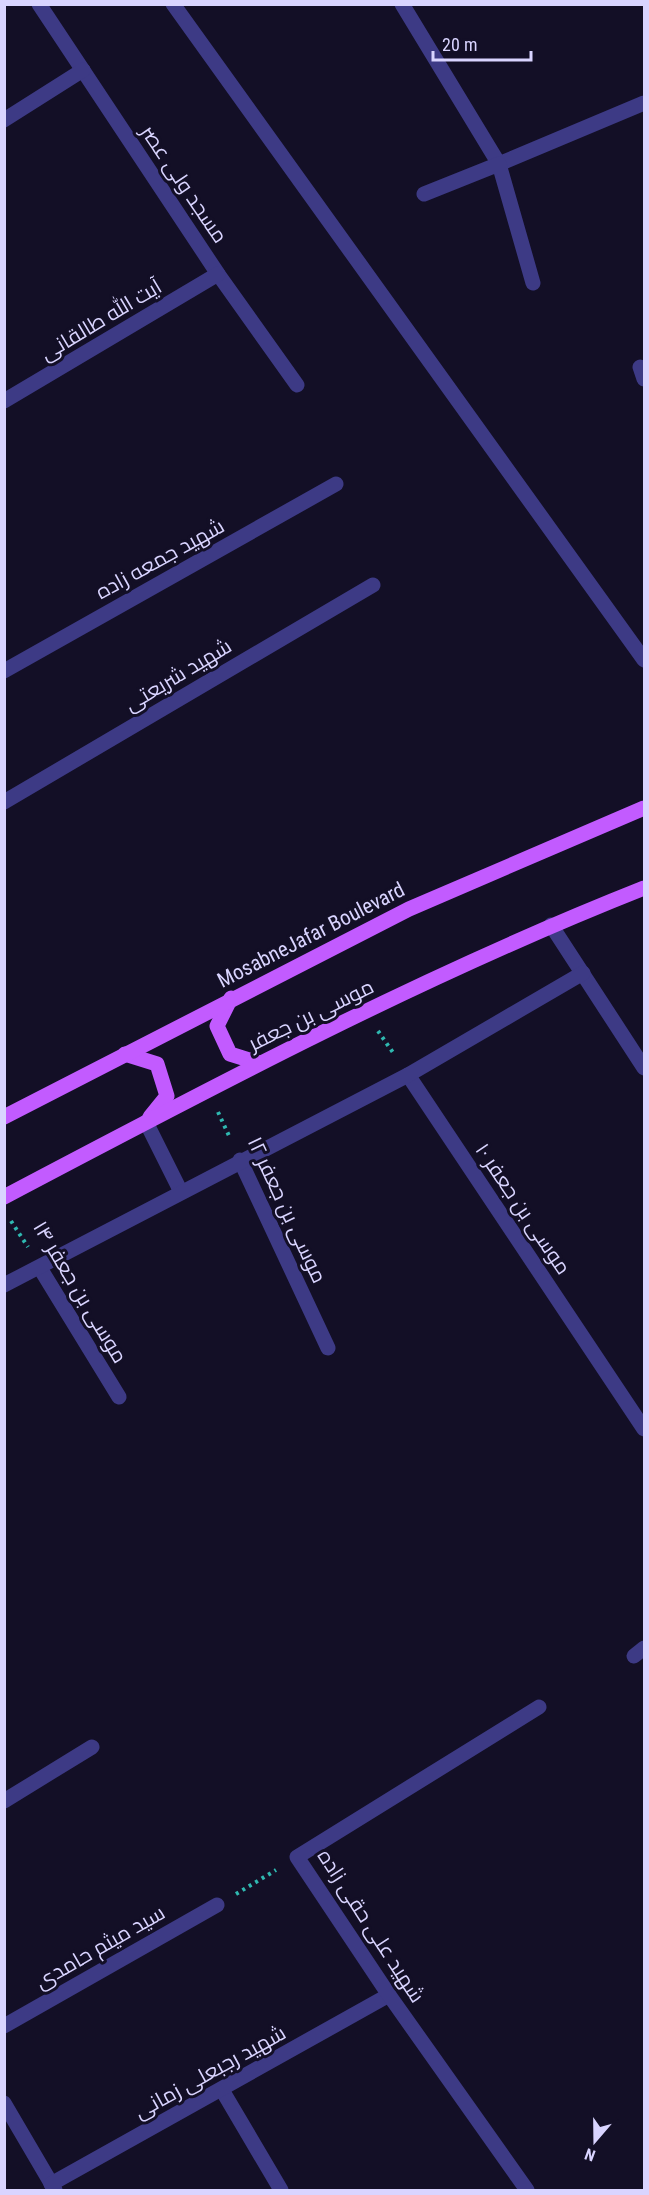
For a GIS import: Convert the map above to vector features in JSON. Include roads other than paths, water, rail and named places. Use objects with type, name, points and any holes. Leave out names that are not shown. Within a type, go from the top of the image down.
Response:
[{"type":"main road","name":"MosabneJafar Boulevard","points":[[4,1117],[231,998],[408,909],[645,808]]},
{"type":"main road","name":"موسی بن جعفر","points":[[4,1197],[259,1063],[551,925],[645,888]]},
{"type":"main road","points":[[231,998],[217,1026],[230,1054],[259,1063]]},
{"type":"main road","points":[[125,1054],[157,1064],[167,1096],[146,1122]]},
{"type":"street","name":"مسجد ولی عصر","points":[[39,4],[219,274],[297,385]]},
{"type":"street","points":[[172,4],[645,660]]},
{"type":"street","points":[[402,4],[499,164],[533,283]]},
{"type":"street","points":[[4,120],[82,70]]},
{"type":"street","points":[[424,194],[645,103]]},
{"type":"street","name":"آیت الله طالقانی","points":[[4,401],[219,274]]},
{"type":"street","name":"شهید جمعه زاده","points":[[4,671],[336,484]]},
{"type":"street","name":"شهید شریعتی","points":[[4,802],[373,585]]},
{"type":"street","points":[[551,925],[645,1068]]},
{"type":"street","points":[[4,1285],[40,1268],[240,1160],[408,1075],[583,973]]},
{"type":"street","name":"موسی بن جعفر ۱۰","points":[[408,1075],[645,1429]]},
{"type":"street","points":[[146,1122],[181,1192]]},
{"type":"street","name":"موسی بن جعفر ۱۲","points":[[240,1160],[328,1348]]},
{"type":"street","name":"موسی بن جعفر ۱۴","points":[[40,1268],[119,1397]]},
{"type":"street","name":"شهید علی حقی زاده","points":[[527,2190],[389,1995],[297,1857],[539,1707]]},
{"type":"street","points":[[4,1801],[92,1747]]},
{"type":"street","name":"سید میثم حامدی","points":[[4,2026],[217,1905]]},
{"type":"street","name":"شهید رجبعلی زمانی","points":[[53,2187],[389,1995]]},
{"type":"street","points":[[222,2090],[281,2190]]},
{"type":"street","points":[[4,2103],[53,2187]]}]
